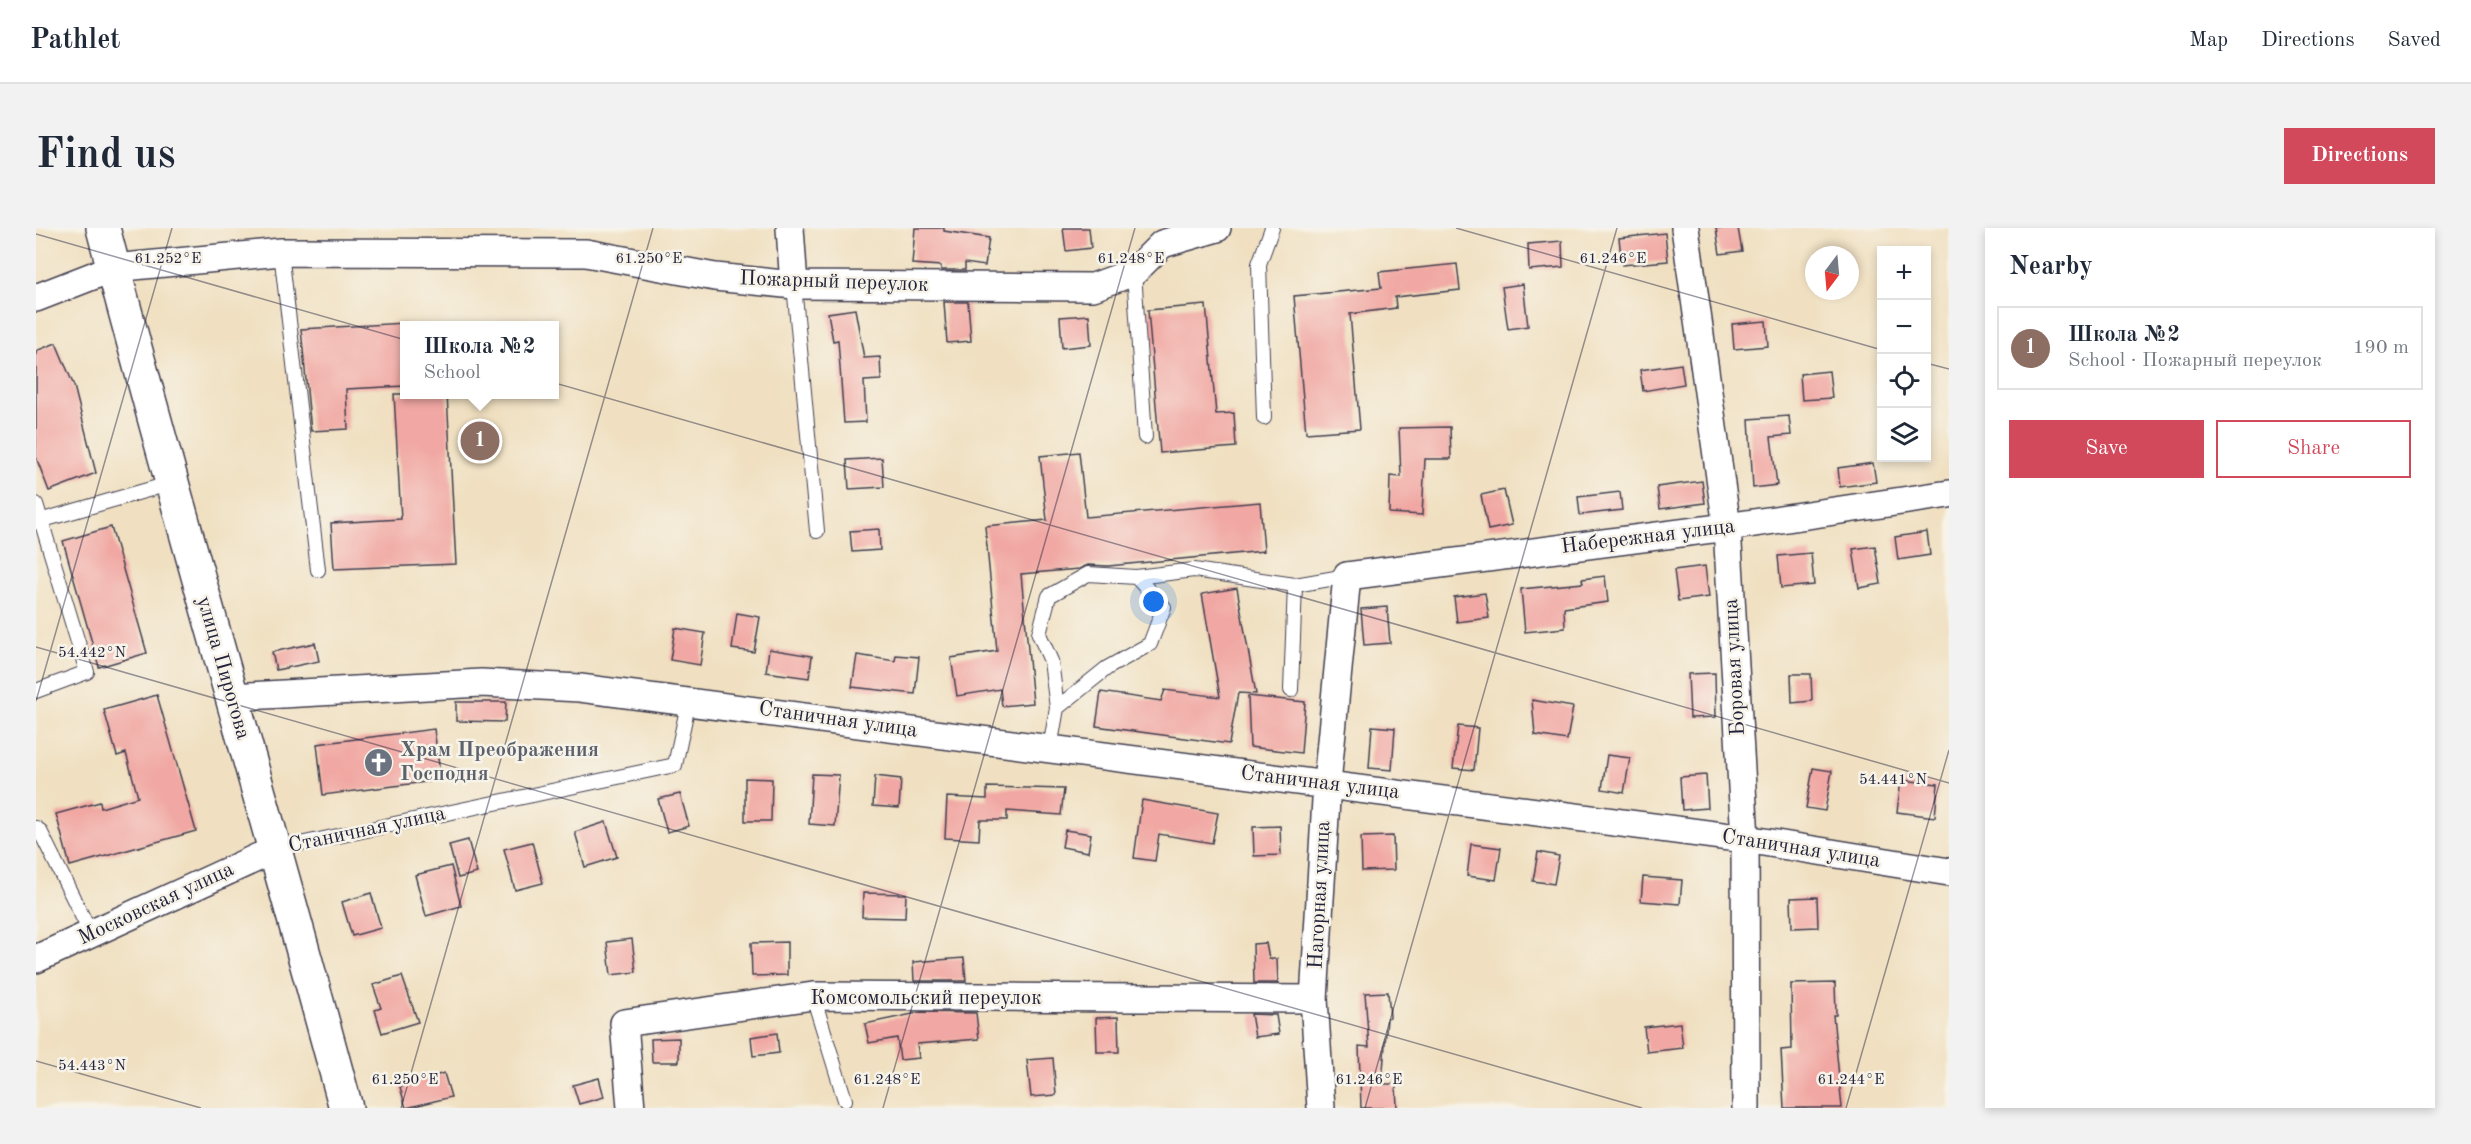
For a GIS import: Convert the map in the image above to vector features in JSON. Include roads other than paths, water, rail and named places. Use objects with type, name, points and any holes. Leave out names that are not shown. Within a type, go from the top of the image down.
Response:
[{"type":"street","name":"улица Пирогова","points":[[103,228],[230,697],[276,849],[346,1108]]},
{"type":"street","points":[[790,228],[794,285]]},
{"type":"street","name":"Пожарный переулок","points":[[36,298],[113,268],[281,252],[363,240],[586,253],[715,277],[794,285],[1093,287],[1134,272],[1161,236],[1217,228]]},
{"type":"street","name":"Боровая улица","points":[[1685,228],[1727,527],[1745,839],[1746,1108]]},
{"type":"street","name":"Набережная улица","points":[[1347,576],[1727,527],[1949,494]]},
{"type":"street","name":"Нагорная улица","points":[[1321,1108],[1314,999],[1327,783],[1347,576]]},
{"type":"street","name":"Станичная улица","points":[[230,697],[481,683],[580,688],[689,700],[1745,839],[1949,872]]},
{"type":"street","name":"Московская улица","points":[[36,959],[276,849]]},
{"type":"street","name":"Комсомольский переулок","points":[[631,1108],[624,1023],[813,996],[1314,999]]},
{"type":"lane","points":[[1264,418],[1259,264],[1272,228]]},
{"type":"lane","points":[[281,252],[318,570]]},
{"type":"lane","points":[[1134,272],[1144,437]]},
{"type":"lane","points":[[794,285],[817,531]]},
{"type":"lane","points":[[39,521],[172,483]]},
{"type":"lane","points":[[36,504],[39,521],[87,672],[36,691]]},
{"type":"lane","points":[[1050,748],[1057,708],[1051,661],[1039,634],[1049,596],[1088,574],[1136,577],[1194,570],[1294,585],[1347,576]]},
{"type":"lane","points":[[1057,708],[1107,668],[1150,644],[1164,607],[1136,577]]},
{"type":"lane","points":[[1291,690],[1294,585]]},
{"type":"lane","name":"Станичная улица","points":[[276,849],[675,765],[689,700]]},
{"type":"lane","points":[[36,828],[40,831],[91,934]]},
{"type":"lane","points":[[813,996],[845,1100]]},
{"type":"place","name":"Школа №2","points":[[480,441]]},
{"type":"place","name":"Храм Преображения Господня","points":[[379,762]]}]
